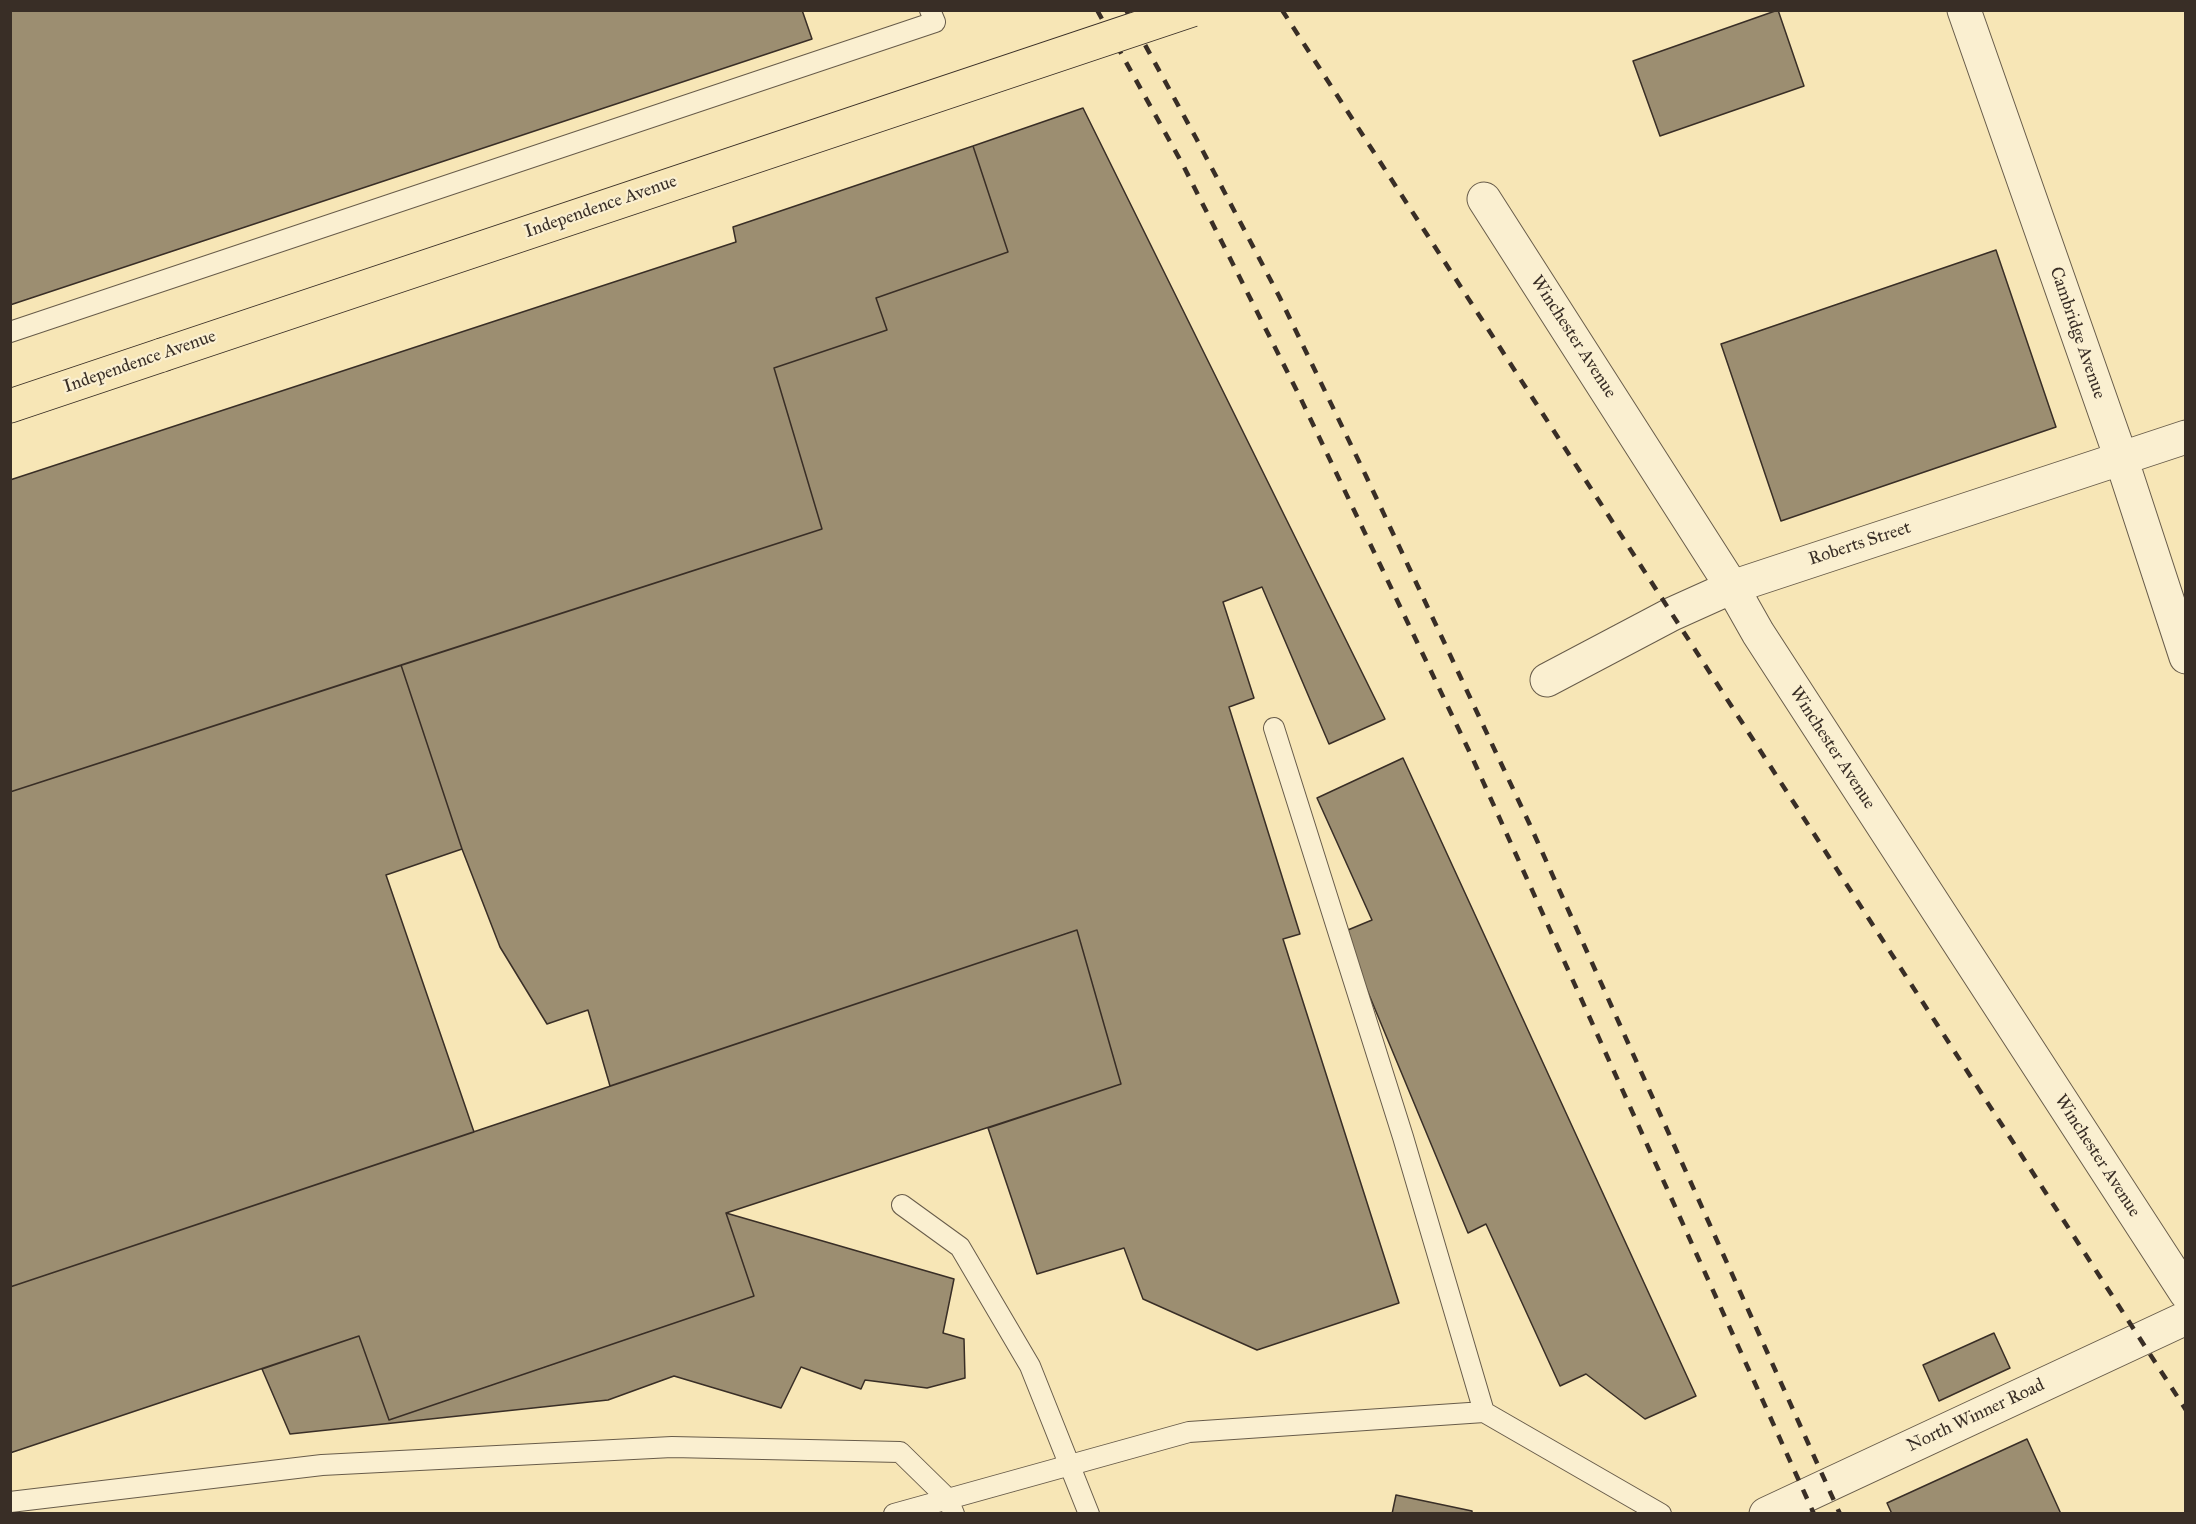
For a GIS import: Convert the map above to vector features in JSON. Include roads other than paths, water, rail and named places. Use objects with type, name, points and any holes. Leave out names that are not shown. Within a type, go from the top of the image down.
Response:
[{"type":"main road","name":"Independence Avenue","points":[[10,406],[1192,10]]},
{"type":"street","name":"Cambridge Avenue","points":[[1964,10],[2121,458],[2186,657]]},
{"type":"street","name":"Winchester Avenue","points":[[1484,199],[1732,586],[1758,633],[2186,1293]]},
{"type":"street","name":"Roberts Street","points":[[1547,680],[1672,614],[1732,586],[2186,437]]},
{"type":"street","name":"North Winner Road","points":[[1766,1514],[2186,1318]]},
{"type":"lane","points":[[10,332],[936,22],[930,10]]},
{"type":"lane","points":[[1274,728],[1403,1137],[1484,1412]]},
{"type":"lane","points":[[902,1205],[960,1247],[1030,1366],[1089,1514]]},
{"type":"lane","points":[[894,1514],[951,1506],[1068,1466],[1189,1432],[1484,1412],[1661,1514]]},
{"type":"lane","points":[[10,1502],[322,1465],[672,1448],[900,1452],[951,1506]]},
{"type":"railway","points":[[1097,10],[1183,165],[1299,395],[1471,755],[1814,1514]]},
{"type":"railway","points":[[1126,10],[1279,296],[1366,476],[1530,825],[1840,1514]]},
{"type":"railway","points":[[1282,10],[2186,1410]]}]
